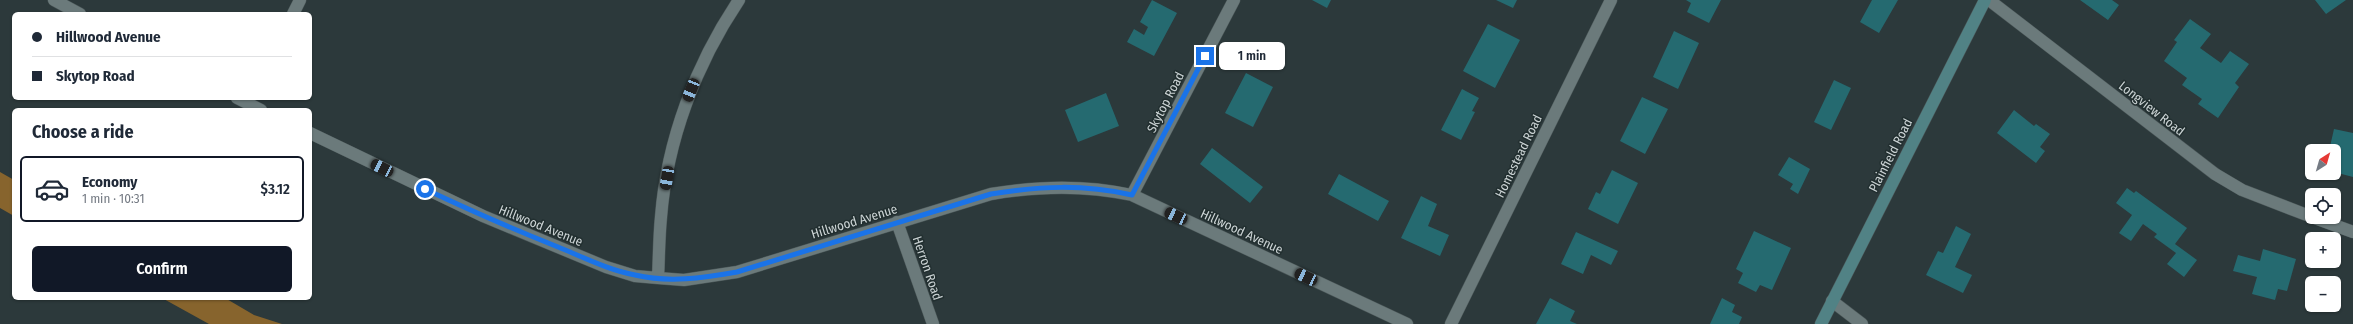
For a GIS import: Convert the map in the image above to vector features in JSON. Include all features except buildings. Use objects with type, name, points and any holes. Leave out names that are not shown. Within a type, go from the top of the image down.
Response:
[{"type":"street","points":[[54,0],[76,12]]},
{"type":"street","points":[[294,12],[300,0]]},
{"type":"street","points":[[658,278],[661,216],[682,113],[712,46],[739,0]]},
{"type":"street","name":"Skytop Road","points":[[1132,195],[1234,0]]},
{"type":"street","name":"Homestead Road","points":[[1451,324],[1611,0]]},
{"type":"street","name":"Plainfield Road","points":[[1821,324],[1985,0]]},
{"type":"street","name":"Longview Road","points":[[1989,0],[2215,174],[2242,190],[2305,214]]},
{"type":"street","points":[[245,100],[258,108]]},
{"type":"street","name":"Hillwood Avenue","points":[[312,135],[482,216],[606,267],[635,276],[684,280],[737,272],[991,194],[1027,188],[1075,186],[1101,188],[1132,195],[1407,324]]},
{"type":"street","name":"Herron Road","points":[[897,222],[933,324]]},
{"type":"street","name":"Longview Road","points":[[2331,224],[2353,232]]},
{"type":"street","points":[[1832,301],[1862,324]]},
{"type":"shaded area","points":[[0,172],[12,179],[12,215],[0,208]]},
{"type":"shaded area","points":[[166,300],[228,300],[254,315],[282,324],[209,324]]},
{"type":"route","points":[[425,189],[482,216],[606,267],[635,276],[684,280],[737,272],[943,207],[991,194],[1027,188],[1075,186],[1101,188],[1132,195],[1205,56]]}]
